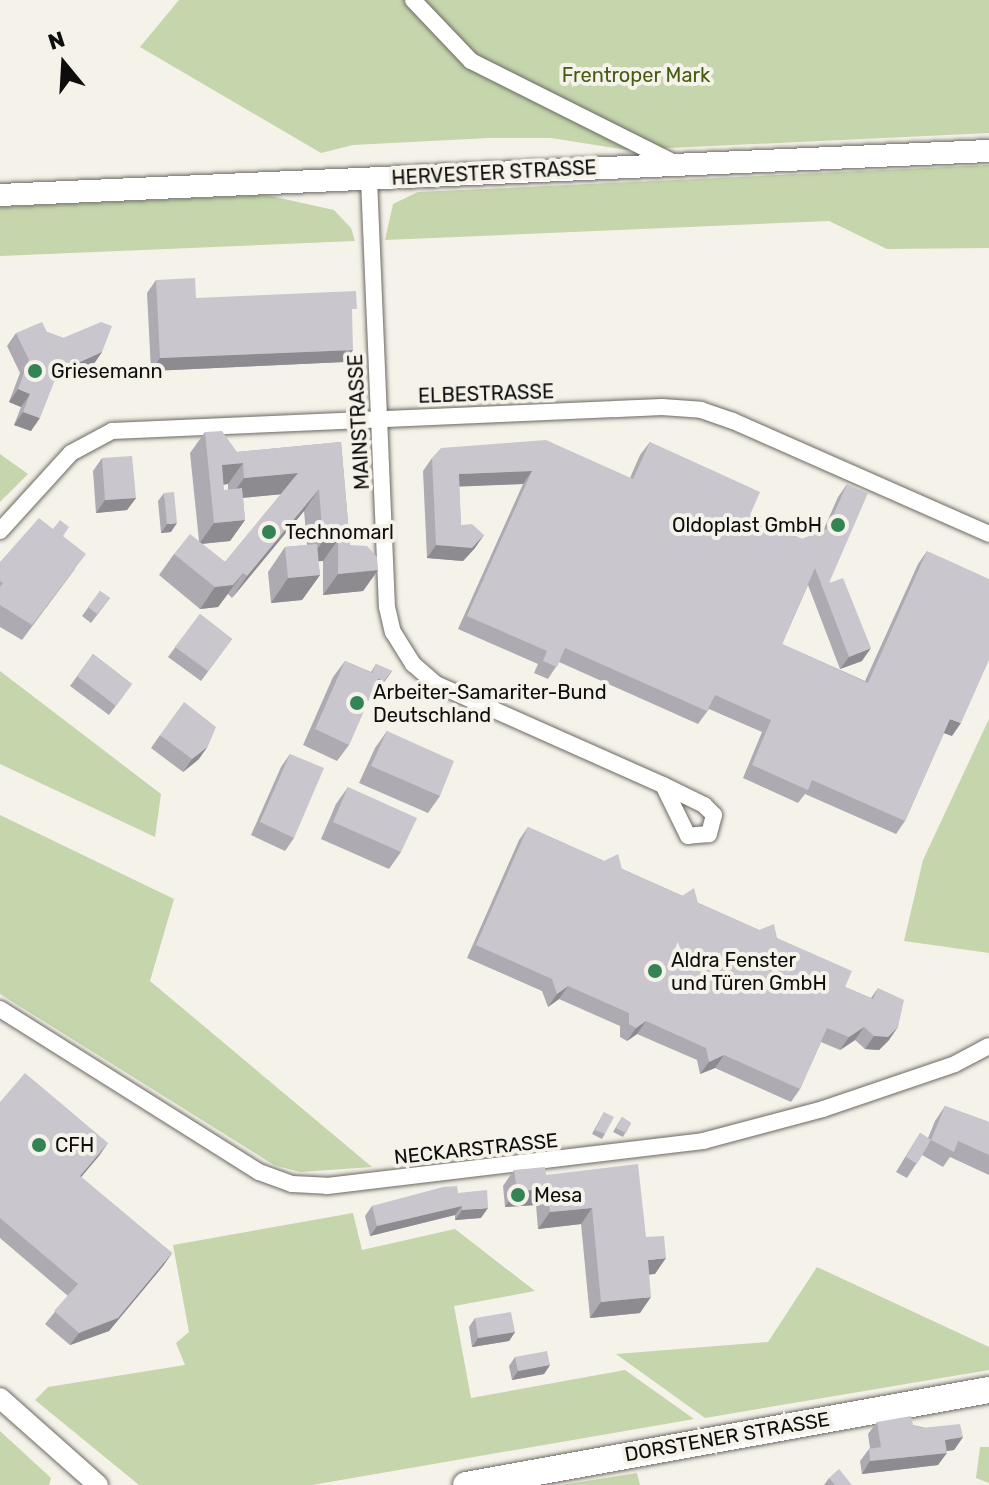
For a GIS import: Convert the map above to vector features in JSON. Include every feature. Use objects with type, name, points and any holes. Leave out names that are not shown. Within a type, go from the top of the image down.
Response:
[{"type":"main road","name":"HERVESTER STRASSE","points":[[0,195],[989,151]]},
{"type":"main road","name":"DORSTENER STRASSE","points":[[466,1485],[989,1390]]},
{"type":"street","points":[[413,0],[471,61],[677,164]]},
{"type":"street","name":"MAINSTRASSE","points":[[369,179],[387,607],[393,632],[413,664],[436,684],[663,785]]},
{"type":"street","name":"ELBESTRASSE","points":[[0,531],[71,453],[112,431],[662,407],[701,410],[989,534]]},
{"type":"street","name":"NECKARSTRASSE","points":[[0,1009],[259,1172],[292,1184],[327,1186],[703,1141],[836,1105],[955,1064],[989,1046]]},
{"type":"street","points":[[0,1398],[98,1485]]},
{"type":"green space","name":"Frentroper Mark","points":[[179,0],[989,0],[989,133],[627,150],[551,138],[489,138],[353,145],[321,153],[140,47]]},
{"type":"green space","points":[[989,165],[989,248],[887,249],[829,221],[385,240],[393,204],[418,192]]},
{"type":"green space","points":[[266,195],[334,210],[351,228],[355,241],[0,256],[0,207]]},
{"type":"green space","points":[[0,454],[28,474],[0,502]]},
{"type":"green space","points":[[0,671],[161,794],[155,837],[0,764]]},
{"type":"green space","points":[[989,719],[989,953],[904,941],[923,860]]},
{"type":"green space","points":[[0,815],[174,899],[150,981],[372,1167],[300,1172],[274,1165],[0,994]]},
{"type":"green space","points":[[353,1213],[362,1250],[455,1229],[535,1291],[454,1306],[471,1398],[625,1370],[694,1419],[312,1485],[139,1485],[35,1400],[48,1387],[185,1365],[176,1343],[189,1332],[173,1245]]},
{"type":"green space","points":[[817,1267],[989,1347],[989,1370],[705,1418],[616,1354],[768,1342]]},
{"type":"green space","points":[[0,1431],[51,1478],[49,1485],[0,1485]]},
{"type":"green space","points":[[980,1447],[989,1447],[989,1483],[976,1478]]},
{"type":"green space","points":[[637,1473],[640,1485],[561,1485]]},
{"type":"building","points":[[195,278],[196,298],[356,291],[357,309],[352,309],[353,350],[160,358],[156,280]]},
{"type":"building","points":[[42,322],[47,332],[63,338],[101,322],[112,326],[102,352],[58,372],[40,418],[23,412],[30,394],[18,389],[29,360],[16,333]]},
{"type":"building","points":[[222,431],[237,452],[341,442],[350,545],[367,546],[377,557],[378,570],[338,574],[338,540],[323,541],[319,489],[247,576],[243,573],[233,585],[215,587],[174,554],[190,534],[225,562],[298,473],[244,478],[243,463],[222,465],[224,490],[242,488],[245,520],[214,523],[205,432]]},
{"type":"building","points":[[546,440],[633,479],[650,442],[760,492],[750,515],[802,539],[827,529],[847,484],[868,493],[829,583],[843,578],[871,648],[849,657],[815,568],[782,644],[868,683],[927,551],[989,579],[989,660],[961,723],[950,719],[905,821],[812,780],[808,790],[752,765],[771,720],[715,695],[707,711],[565,648],[557,667],[543,661],[547,651],[467,616],[532,471],[459,474],[461,525],[472,524],[484,535],[472,548],[436,545],[432,458],[441,448]]},
{"type":"building","points":[[132,456],[136,498],[105,500],[102,458]]},
{"type":"building","points":[[174,492],[177,523],[167,524],[164,493]]},
{"type":"building","points":[[39,518],[53,529],[60,520],[69,527],[63,536],[86,554],[32,625],[0,605],[0,587],[3,583],[0,581],[0,562]]},
{"type":"building","points":[[317,544],[320,575],[288,578],[285,547]]},
{"type":"building","points":[[100,591],[110,598],[97,614],[88,607]]},
{"type":"building","points":[[200,614],[232,639],[208,671],[175,647]]},
{"type":"building","points":[[93,654],[132,684],[116,706],[77,676]]},
{"type":"building","points":[[345,661],[372,673],[376,664],[392,671],[384,681],[378,679],[349,745],[315,729]]},
{"type":"building","points":[[184,702],[216,727],[208,746],[192,759],[160,735]]},
{"type":"building","points":[[387,731],[454,761],[440,796],[371,766]]},
{"type":"building","points":[[290,754],[324,768],[294,838],[260,822]]},
{"type":"building","points":[[348,787],[417,818],[401,852],[333,822]]},
{"type":"building","name":"Aldra Fenster und Türen GmbH","points":[[528,827],[604,861],[618,854],[622,869],[682,896],[694,888],[698,903],[759,930],[774,924],[777,938],[852,971],[845,987],[873,999],[878,988],[904,1000],[898,1027],[888,1037],[874,1036],[864,1027],[849,1037],[827,1028],[800,1089],[724,1055],[709,1062],[706,1048],[646,1021],[636,1028],[629,1024],[629,1013],[568,986],[557,994],[552,979],[476,945]]},
{"type":"building","points":[[25,1073],[108,1143],[80,1176],[172,1253],[118,1318],[79,1333],[54,1311],[78,1284],[0,1218],[0,1102]]},
{"type":"building","points":[[945,1106],[989,1122],[989,1155],[958,1141],[954,1152],[931,1140]]},
{"type":"building","points":[[604,1112],[614,1117],[605,1134],[595,1130]]},
{"type":"building","points":[[622,1117],[631,1123],[626,1133],[616,1128]]},
{"type":"building","points":[[920,1133],[931,1140],[917,1164],[906,1157]]},
{"type":"building","points":[[638,1164],[646,1237],[664,1236],[666,1258],[648,1260],[651,1297],[601,1302],[592,1208],[550,1212],[547,1189],[517,1191],[514,1170],[545,1167],[546,1175]]},
{"type":"building","points":[[457,1186],[458,1193],[487,1190],[488,1208],[462,1210],[462,1206],[377,1226],[372,1206]]},
{"type":"building","points":[[511,1312],[515,1332],[478,1338],[475,1318]]},
{"type":"building","points":[[547,1351],[550,1365],[518,1371],[515,1357]]},
{"type":"building","points":[[911,1416],[913,1425],[922,1428],[960,1424],[963,1437],[945,1440],[947,1453],[870,1461],[869,1449],[881,1447],[877,1422]]},
{"type":"building","points":[[839,1469],[852,1485],[835,1485],[829,1478]]},
{"type":"place","name":"Griesemann","points":[[35,371]]},
{"type":"place","name":"Oldoplast GmbH","points":[[838,525]]},
{"type":"place","name":"Technomarl","points":[[269,532]]},
{"type":"place","name":"Arbeiter-Samariter-Bund Deutschland","points":[[357,703]]},
{"type":"place","name":"Aldra Fenster und Türen GmbH","points":[[655,971]]},
{"type":"place","name":"CFH","points":[[39,1145]]},
{"type":"place","name":"Mesa","points":[[518,1195]]}]
